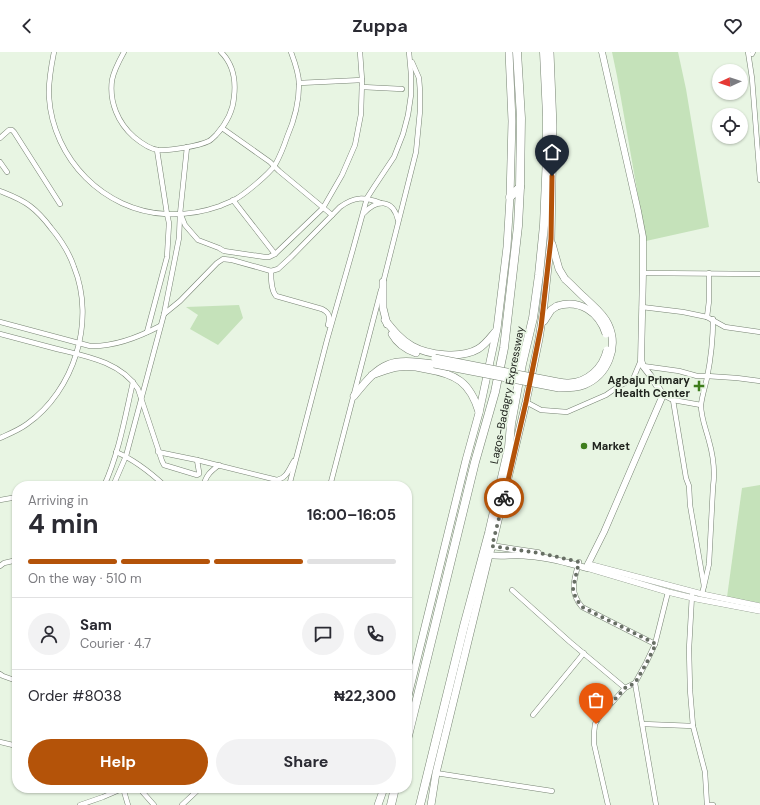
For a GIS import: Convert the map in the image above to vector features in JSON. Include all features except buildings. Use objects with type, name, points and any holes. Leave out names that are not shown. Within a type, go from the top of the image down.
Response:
[{"type":"highway","name":"Lagos-Badagry Expressway","points":[[412,720],[475,462],[495,392],[504,348],[518,226],[520,187],[521,118],[517,52]]},
{"type":"highway","name":"Lagos-Badagry Expressway","points":[[420,805],[462,633],[490,533],[509,447],[511,424],[522,364],[533,318],[544,225],[547,156],[544,52]]},
{"type":"highway","points":[[510,197],[520,187]]},
{"type":"highway","points":[[391,805],[394,793]]},
{"type":"main road","name":"Lagos-Badagry Expressway","points":[[412,680],[466,460],[480,413],[497,329],[507,247],[510,197],[512,121],[509,52]]},
{"type":"main road","name":"Lagos-Badagry Expressway","points":[[431,805],[436,773],[526,402],[541,327],[551,239],[553,126],[550,52]]},
{"type":"main road","points":[[489,555],[530,556],[587,566],[604,532],[663,395],[642,363],[643,237],[624,145],[602,52]]},
{"type":"main road","points":[[383,282],[383,308],[388,328],[397,341],[410,351],[434,361],[559,388],[577,387],[589,382],[606,367],[612,349],[611,335],[608,324],[600,313],[561,274],[551,239]]},
{"type":"main road","points":[[354,396],[372,375],[385,366],[399,362],[434,361],[569,383],[581,380],[593,373],[602,364],[606,356],[607,349],[606,333],[597,317],[586,308],[575,304],[557,306],[551,310],[541,327]]},
{"type":"main road","points":[[386,320],[397,335],[412,346],[428,352],[447,355],[463,354],[477,350],[487,342],[497,329]]},
{"type":"main road","points":[[372,375],[393,368],[405,366],[448,374],[461,381],[467,387],[475,398],[480,413]]},
{"type":"main road","points":[[492,546],[545,554],[578,564]]},
{"type":"main road","points":[[378,805],[382,793]]},
{"type":"street","points":[[54,52],[49,88],[52,120],[60,142],[72,162],[87,179],[105,194],[126,205],[148,212],[167,214],[194,212],[215,207],[233,200],[258,183],[274,166],[292,126],[297,104],[299,83],[291,52]]},
{"type":"street","points":[[124,52],[112,80],[112,98],[117,116],[127,131],[141,143],[157,150],[187,148],[209,141],[222,128],[233,106],[234,80],[231,67],[226,57],[221,52]]},
{"type":"street","points":[[180,214],[185,225],[198,240],[219,248],[224,252],[265,257],[275,254],[323,208],[342,175],[355,145],[361,114],[362,80],[360,52]]},
{"type":"street","points":[[290,481],[327,340],[367,198],[394,157],[403,134],[411,95],[409,52]]},
{"type":"street","points":[[751,53],[752,78],[756,104],[760,180]]},
{"type":"street","points":[[331,481],[416,152],[420,111],[420,91],[419,78],[410,59]]},
{"type":"street","points":[[299,83],[362,80]]},
{"type":"street","points":[[362,87],[402,89]]},
{"type":"street","points":[[222,128],[270,162],[332,216]]},
{"type":"street","points":[[0,138],[9,130],[14,132],[60,204]]},
{"type":"street","points":[[115,481],[126,456],[164,314],[179,238],[187,148]]},
{"type":"street","points":[[147,332],[167,257],[170,223],[167,214],[157,150]]},
{"type":"street","points":[[0,162],[8,172]]},
{"type":"street","points":[[0,191],[17,198],[30,206],[55,233],[66,249],[75,267],[83,307],[80,344],[68,378],[44,410],[27,425],[0,438]]},
{"type":"street","points":[[164,314],[180,301],[223,259],[232,260],[270,271],[278,269],[340,207],[356,199],[367,198],[387,205],[394,210],[398,222]]},
{"type":"street","points":[[233,200],[275,254]]},
{"type":"street","points":[[363,213],[372,206],[381,203]]},
{"type":"street","points":[[270,271],[273,291],[276,296],[322,309],[326,312],[330,318],[327,340]]},
{"type":"street","points":[[643,273],[760,274]]},
{"type":"street","points":[[707,317],[709,301],[709,274]]},
{"type":"street","points":[[642,307],[707,317],[725,327],[760,332]]},
{"type":"street","points":[[702,594],[709,564],[714,469],[701,405],[713,335],[713,319]]},
{"type":"street","points":[[0,322],[90,346],[103,346],[126,340],[160,326]]},
{"type":"street","points":[[0,334],[97,359],[127,376],[138,389],[158,452],[164,465],[197,475],[199,474],[197,460]]},
{"type":"street","points":[[526,402],[541,410],[567,412],[606,395],[633,379],[642,363],[698,376],[743,378],[760,381]]},
{"type":"street","points":[[106,481],[116,452],[133,382]]},
{"type":"street","points":[[663,395],[673,400],[701,405]]},
{"type":"street","points":[[673,400],[686,478],[689,486],[704,586]]},
{"type":"street","points":[[116,452],[126,456],[159,481]]},
{"type":"street","points":[[158,452],[219,465],[277,480],[287,475],[297,454]]},
{"type":"street","points":[[205,481],[207,475],[219,465]]},
{"type":"street","points":[[0,500],[12,498]]},
{"type":"street","points":[[0,566],[4,563],[12,561]]},
{"type":"street","points":[[578,564],[573,588],[574,594],[582,607],[656,644]]},
{"type":"street","points":[[587,566],[665,591],[702,594],[760,606]]},
{"type":"street","points":[[618,575],[665,584],[692,594],[760,611]]},
{"type":"street","points":[[608,805],[594,744],[596,724],[600,716],[625,688],[635,683],[656,644],[665,584]]},
{"type":"street","points":[[512,590],[625,688]]},
{"type":"street","points":[[692,594],[690,690],[693,726],[705,772],[707,805],[713,805]]},
{"type":"street","points":[[532,715],[584,653]]},
{"type":"street","points":[[0,674],[12,679]]},
{"type":"street","points":[[635,683],[656,805]]},
{"type":"street","points":[[643,724],[693,726]]},
{"type":"street","points":[[0,742],[12,745]]},
{"type":"street","points":[[436,773],[552,791]]},
{"type":"street","points":[[80,805],[112,793]]},
{"type":"street","points":[[124,793],[128,805]]},
{"type":"street","points":[[143,793],[154,805]]},
{"type":"street","points":[[182,805],[195,793]]},
{"type":"green space","points":[[612,52],[678,52],[686,89],[709,227],[646,241]]},
{"type":"green space","points":[[239,305],[243,318],[218,345],[190,329],[198,315],[186,307]]},
{"type":"green space","points":[[760,485],[760,603],[727,597],[742,488]]},
{"type":"way so far","points":[[504,498],[492,546],[513,548],[579,562],[573,588],[574,594],[582,607],[656,644],[635,683],[625,688],[600,716],[596,724]]},
{"type":"place","name":"Agbaju Primary Health Center","points":[[699,386]]},
{"type":"place","name":"Market","points":[[584,446]]},
{"type":"route","points":[[504,498],[526,402],[541,327],[551,239],[552,176]]}]
